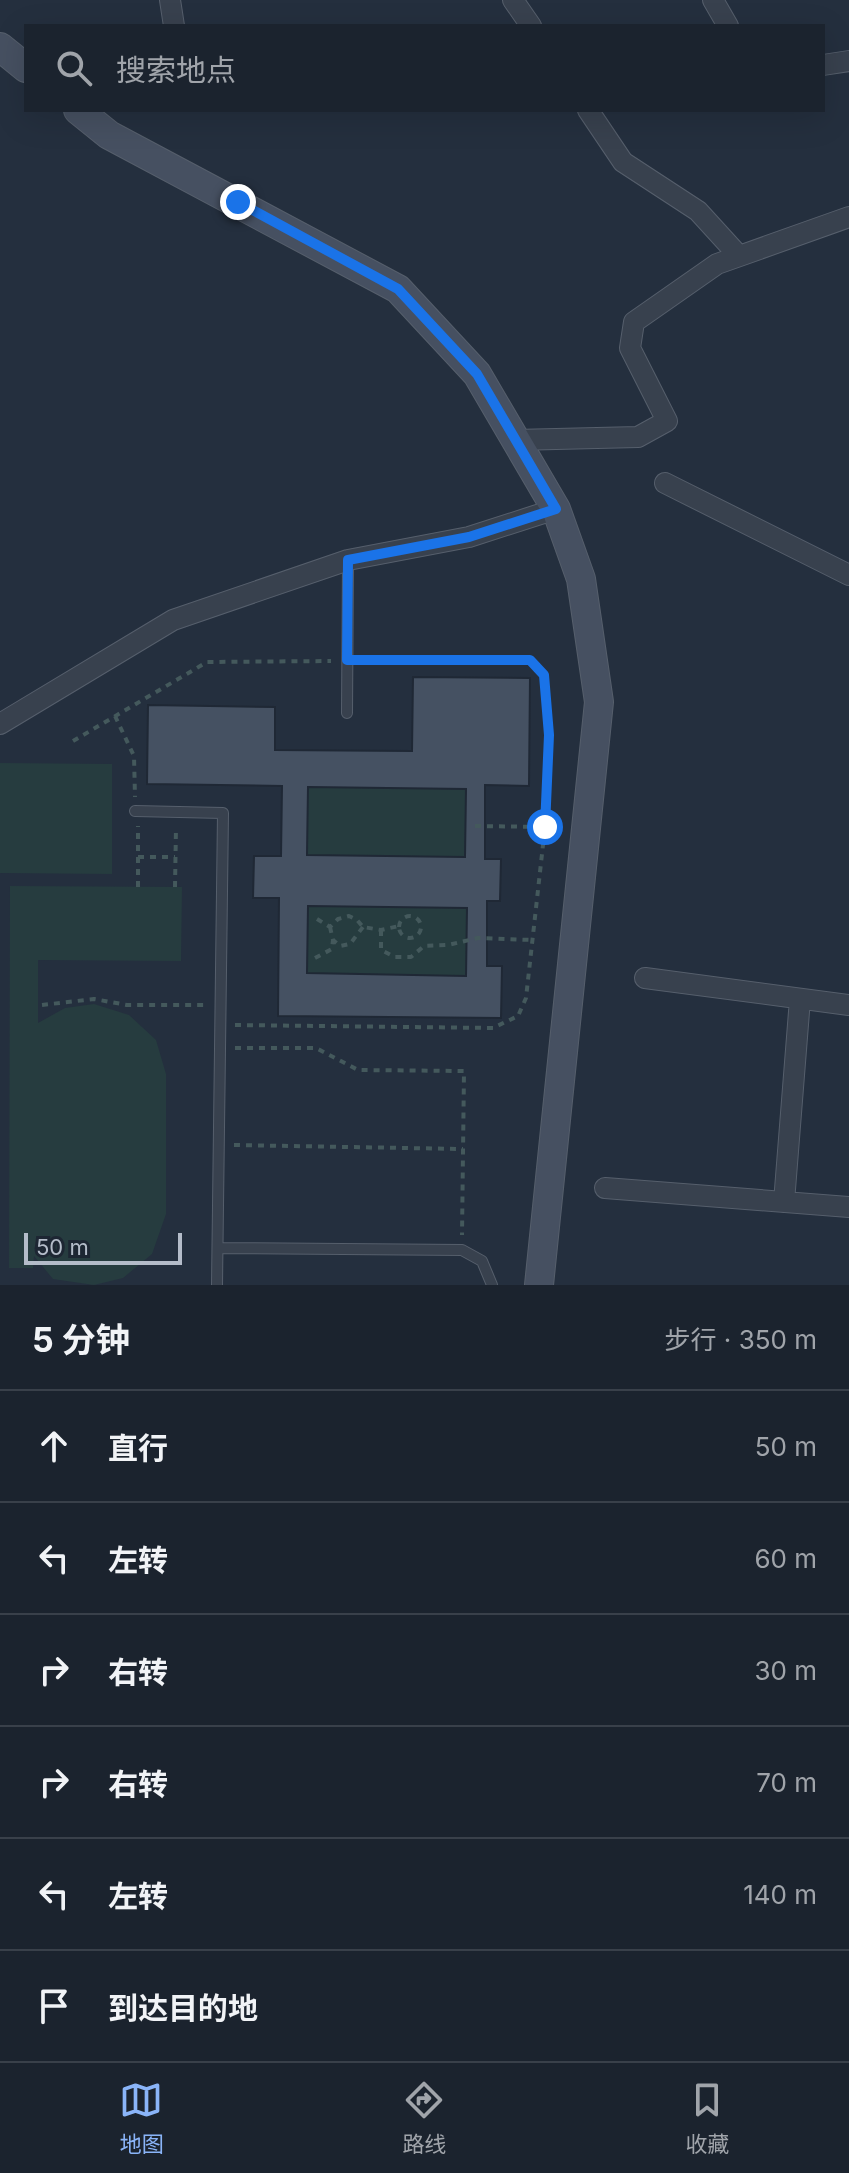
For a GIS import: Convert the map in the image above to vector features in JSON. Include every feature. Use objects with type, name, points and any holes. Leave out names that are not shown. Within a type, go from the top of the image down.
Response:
[{"type":"street","points":[[170,0],[174,24]]},
{"type":"street","points":[[513,0],[530,24]]},
{"type":"street","points":[[713,0],[727,24]]},
{"type":"street","points":[[0,47],[24,66]]},
{"type":"street","points":[[825,65],[849,61]]},
{"type":"street","points":[[80,112],[109,135],[398,289],[477,374],[556,509],[581,579],[599,702],[539,1285]]},
{"type":"street","points":[[589,112],[623,162],[698,211],[739,256]]},
{"type":"street","points":[[515,440],[638,437],[667,421],[630,348],[634,322],[717,264],[849,217]]},
{"type":"street","points":[[665,483],[849,575]]},
{"type":"street","points":[[0,724],[173,620],[348,560],[469,537],[556,509]]},
{"type":"street","points":[[645,978],[849,1005]]},
{"type":"street","points":[[784,1202],[800,999]]},
{"type":"street","points":[[605,1188],[849,1207]]},
{"type":"lane","points":[[347,713],[348,560]]},
{"type":"lane","points":[[136,811],[223,813],[217,1285]]},
{"type":"lane","points":[[218,1248],[462,1250],[482,1261],[492,1285]]},
{"type":"path","points":[[73,741],[207,662],[530,660],[544,675],[549,735],[545,827],[526,998],[518,1016],[493,1028],[221,1025]]},
{"type":"path","points":[[115,716],[134,756],[138,887]]},
{"type":"path","points":[[175,887],[176,812]]},
{"type":"path","points":[[475,826],[545,827]]},
{"type":"path","points":[[138,857],[175,857]]},
{"type":"path","points":[[330,927],[338,919],[349,916],[363,927],[381,930],[399,926],[404,917],[411,916],[420,921],[421,929],[418,935],[411,938],[404,936],[399,926]]},
{"type":"path","points":[[315,958],[332,949],[333,940],[330,927],[317,919]]},
{"type":"path","points":[[333,940],[340,946],[350,944],[363,927]]},
{"type":"path","points":[[381,930],[381,950],[395,957],[411,957],[424,946],[448,945],[478,938],[532,940]]},
{"type":"path","points":[[42,1005],[94,999],[127,1005],[221,1005]]},
{"type":"path","points":[[220,1048],[316,1048],[358,1070],[464,1071],[462,1250]]},
{"type":"path","points":[[219,1145],[463,1149]]},
{"type":"green space","points":[[0,763],[112,764],[112,874],[0,873]]},
{"type":"green space","points":[[308,787],[466,789],[465,857],[307,855]]},
{"type":"green space","points":[[10,886],[182,887],[181,961],[38,960],[38,1023],[65,1008],[94,1004],[129,1015],[156,1040],[166,1074],[166,1214],[152,1254],[123,1278],[94,1285],[53,1279],[34,1256],[33,1268],[9,1268]]},
{"type":"green space","points":[[308,906],[467,908],[466,976],[307,973]]},
{"type":"building","points":[[413,677],[530,678],[529,786],[485,785],[485,859],[501,859],[500,901],[487,901],[487,966],[502,966],[501,1018],[278,1016],[279,898],[253,898],[254,856],[281,856],[282,786],[147,784],[148,705],[275,707],[275,750],[412,751]],"holes":[[[308,787],[466,789],[465,857],[307,855]],[[308,906],[467,908],[466,976],[307,973]]]},
{"type":"route","points":[[238,202],[398,289],[477,374],[556,509],[469,537],[348,560],[347,660],[530,660],[544,675],[549,735],[545,827]]}]
